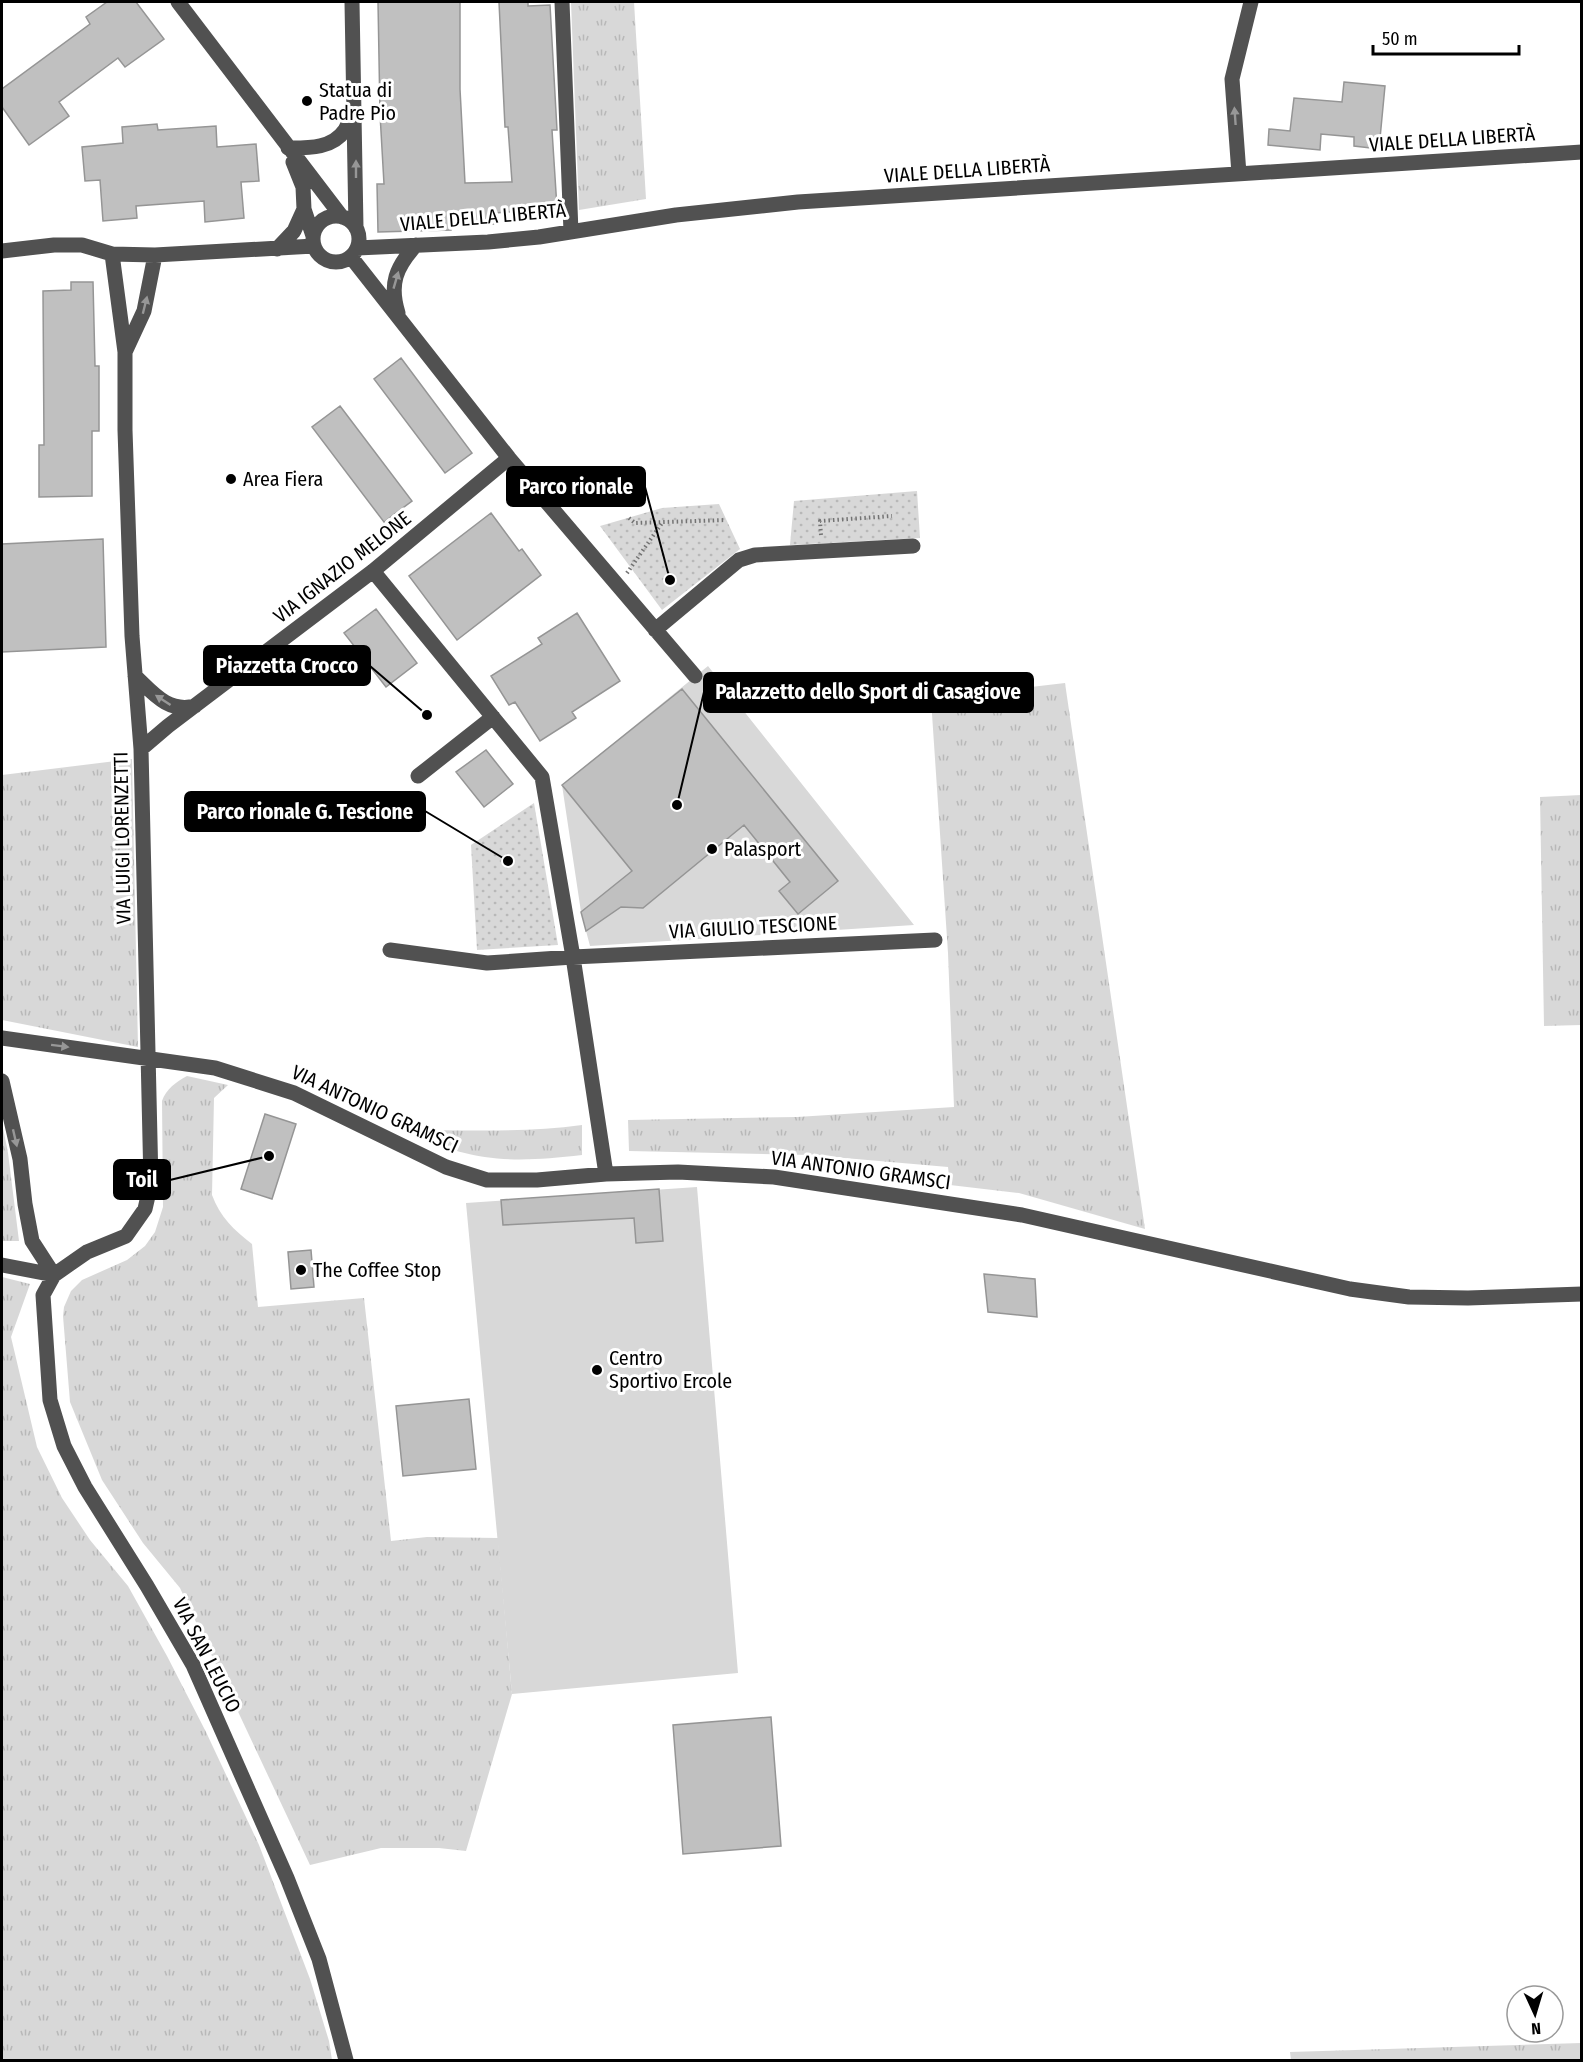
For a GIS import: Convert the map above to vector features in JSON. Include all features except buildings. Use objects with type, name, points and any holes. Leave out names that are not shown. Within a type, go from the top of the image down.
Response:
[{"type":"street","points":[[178,2],[342,217],[353,223],[356,228]]},
{"type":"street","points":[[352,2],[356,228],[359,241],[354,252],[400,319],[509,458],[695,676]]},
{"type":"street","points":[[562,2],[571,232]]},
{"type":"street","points":[[1239,174],[1232,79],[1251,2]]},
{"type":"street","points":[[288,148],[312,148],[330,143],[345,130],[355,104]]},
{"type":"street","points":[[288,148],[303,187],[304,209],[314,241]]},
{"type":"street","name":"VIALE DELLA LIBERTÀ","points":[[314,241],[323,258],[330,261],[345,260],[354,252],[416,245],[488,242],[571,232],[676,215],[798,202],[1581,152]]},
{"type":"street","points":[[277,249],[294,231],[304,209]]},
{"type":"street","points":[[314,241],[316,228],[327,218],[342,217]]},
{"type":"street","points":[[2,251],[54,245],[82,245],[112,254],[155,255],[277,249],[314,241]]},
{"type":"street","points":[[400,319],[392,296],[395,281],[406,256],[416,245]]},
{"type":"street","name":"VIA LUIGI LORENZETTI","points":[[54,1275],[87,1252],[126,1236],[145,1209],[151,1183],[141,749],[132,636],[125,352],[112,254]]},
{"type":"street","points":[[125,352],[144,311],[155,255]]},
{"type":"street","name":"VIA IGNAZIO MELONE","points":[[141,749],[168,726],[373,571],[509,458]]},
{"type":"street","points":[[655,630],[739,560],[755,555],[913,546]]},
{"type":"street","points":[[373,571],[542,777],[573,957],[606,1174]]},
{"type":"street","points":[[135,676],[168,704],[184,709],[198,705]]},
{"type":"street","points":[[418,776],[493,717]]},
{"type":"street","name":"VIA GIULIO TESCIONE","points":[[390,950],[487,963],[935,940]]},
{"type":"street","name":"VIA ANTONIO GRAMSCI","points":[[2,1038],[215,1068],[294,1092],[446,1167],[487,1180],[537,1180],[606,1174],[678,1172],[774,1177],[1022,1215],[1350,1289],[1409,1297],[1468,1299],[1581,1294]]},
{"type":"street","points":[[2,1082],[20,1159],[32,1241],[54,1275]]},
{"type":"street","points":[[2,1265],[54,1275]]},
{"type":"street","name":"VIA SAN LEUCIO","points":[[54,1275],[43,1295],[44,1325],[50,1400],[64,1446],[85,1487],[193,1665],[319,1959],[346,2061]]},
{"type":"path","points":[[823,551],[820,521],[892,516]]},
{"type":"path","points":[[629,518],[635,523],[726,520]]},
{"type":"path","points":[[618,586],[663,522]]},
{"type":"green space","points":[[571,2],[634,2],[646,199],[579,210]]},
{"type":"green space","points":[[917,491],[920,538],[790,545],[794,501]]},
{"type":"green space","points":[[719,504],[740,549],[662,610],[600,526],[662,508]]},
{"type":"green space","name":"Palasport","points":[[708,666],[914,925],[590,946],[581,912],[562,785]]},
{"type":"green space","points":[[1065,683],[1145,1229],[1019,1193],[950,1185],[948,1167],[810,1155],[629,1151],[628,1120],[797,1117],[954,1107],[948,953],[931,699]]},
{"type":"green space","points":[[132,759],[138,1047],[2,1020],[2,775]]},
{"type":"green space","points":[[1581,795],[1581,1025],[1544,1026],[1540,797]]},
{"type":"green space","points":[[534,803],[558,945],[477,950],[471,845]]},
{"type":"green space","points":[[187,1076],[228,1085],[214,1098],[212,1195],[228,1222],[252,1244],[258,1307],[364,1298],[391,1541],[427,1537],[498,1538],[512,1694],[466,1851],[439,1848],[381,1848],[310,1865],[180,1588],[143,1543],[102,1480],[70,1402],[64,1307],[71,1291],[82,1280],[127,1260],[145,1246],[155,1232],[163,1207],[162,1101],[172,1086]]},
{"type":"green space","points":[[2,1123],[8,1153],[19,1241],[2,1241]]},
{"type":"green space","points":[[582,1125],[582,1155],[534,1159],[471,1155],[429,1141],[406,1130],[516,1130]]},
{"type":"green space","name":"Centro Sportivo Ercole","points":[[697,1187],[738,1673],[512,1694],[466,1203]]},
{"type":"green space","points":[[2,1277],[30,1284],[11,1337],[37,1447],[62,1498],[90,1540],[128,1586],[206,1732],[259,1845],[310,1979],[329,2041],[332,2060],[2,2060]]},
{"type":"green space","points":[[1581,2043],[1581,2060],[1291,2060],[1290,2052],[1565,2044]]},
{"type":"place","name":"Statua di Padre Pio","points":[[307,101]]},
{"type":"place","name":"Area Fiera","points":[[231,479]]},
{"type":"place","name":"Parco rionale","points":[[670,580]]},
{"type":"place","name":"Piazzetta Crocco","points":[[427,715]]},
{"type":"place","name":"Palazzetto dello Sport di Casagiove","points":[[677,805]]},
{"type":"place","name":"Palasport","points":[[712,849]]},
{"type":"place","name":"Parco rionale G. Tescione","points":[[508,861]]},
{"type":"place","name":"Toil","points":[[269,1156]]},
{"type":"place","name":"The Coffee Stop","points":[[301,1270]]},
{"type":"place","name":"Centro Sportivo Ercole","points":[[597,1370]]}]
